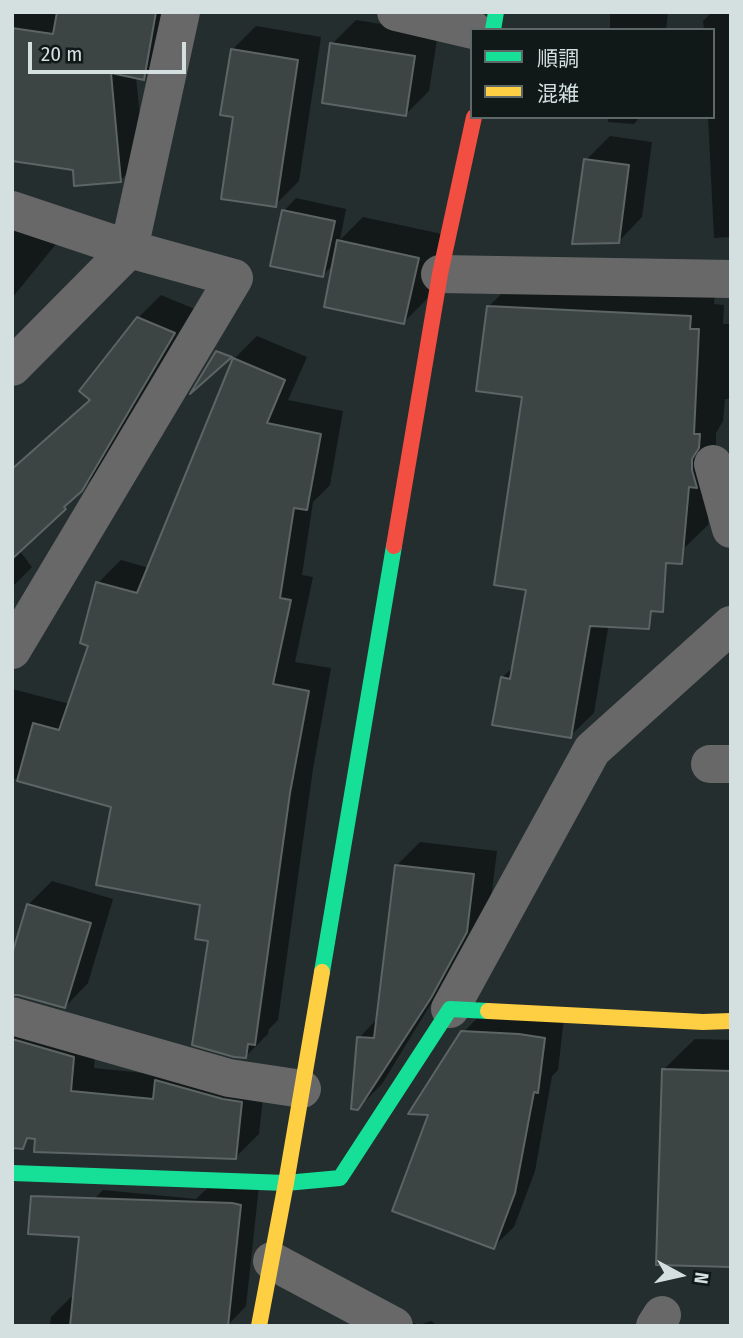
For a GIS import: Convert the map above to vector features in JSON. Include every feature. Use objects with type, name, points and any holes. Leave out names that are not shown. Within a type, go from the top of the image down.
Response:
[{"type":"street","points":[[12,367],[129,249],[181,12]]},
{"type":"street","points":[[396,12],[470,29]]},
{"type":"street","points":[[259,1326],[286,1183],[440,274],[474,119]]},
{"type":"street","points":[[12,210],[129,249],[234,278],[12,650]]},
{"type":"street","points":[[440,274],[731,279]]},
{"type":"street","points":[[713,464],[731,529]]},
{"type":"street","points":[[12,1173],[286,1183],[340,1178],[450,1009],[592,750],[731,625]]},
{"type":"street","points":[[450,1009],[703,1022],[731,1021]]},
{"type":"street","points":[[12,1016],[229,1078],[302,1089]]},
{"type":"street","points":[[272,1261],[394,1326]]},
{"type":"building","points":[[57,12],[156,12],[144,80],[111,73],[121,182],[74,186],[73,170],[12,161],[12,28],[53,34]]},
{"type":"building","points":[[330,43],[415,56],[406,116],[322,103]]},
{"type":"building","points":[[231,49],[298,60],[276,207],[221,199],[233,117],[220,115]]},
{"type":"building","points":[[584,159],[629,165],[619,243],[572,244]]},
{"type":"building","points":[[282,210],[335,221],[323,277],[270,266]]},
{"type":"building","points":[[337,240],[419,258],[404,324],[324,307]]},
{"type":"building","points":[[487,306],[691,316],[690,329],[699,329],[694,434],[700,434],[699,448],[692,459],[697,488],[689,487],[682,564],[666,563],[663,612],[651,611],[649,629],[590,626],[571,738],[492,725],[501,677],[510,679],[526,590],[494,585],[522,397],[476,391]]},
{"type":"building","points":[[137,317],[175,333],[82,491],[12,559],[12,469],[90,400],[79,391]]},
{"type":"building","points":[[216,351],[232,357],[190,394]]},
{"type":"building","points":[[233,358],[285,380],[267,423],[321,434],[307,510],[294,508],[280,598],[291,600],[273,684],[309,691],[290,793],[255,1045],[248,1044],[246,1058],[192,1045],[208,941],[195,939],[200,905],[96,885],[111,807],[17,781],[33,723],[59,730],[88,646],[80,643],[96,582],[137,593]]},
{"type":"building","points":[[395,865],[474,874],[467,932],[431,998],[358,1110],[351,1109],[357,1037],[374,1038]]},
{"type":"building","points":[[27,904],[91,923],[65,1008],[12,995],[12,954]]},
{"type":"building","points":[[461,1031],[545,1038],[538,1093],[534,1092],[515,1193],[494,1249],[392,1211],[428,1115],[408,1114]]},
{"type":"building","points":[[12,1039],[74,1057],[71,1091],[153,1099],[155,1080],[242,1102],[236,1159],[34,1152],[35,1139],[27,1138],[23,1149],[12,1148]]},
{"type":"building","points":[[662,1069],[731,1071],[731,1267],[656,1265]]},
{"type":"building","points":[[31,1196],[241,1205],[228,1326],[70,1326],[79,1237],[28,1234]]},
{"type":"traffic: fast","points":[[493,28],[496,12]]},
{"type":"traffic: fast","points":[[322,972],[394,546]]},
{"type":"traffic: fast","points":[[12,1173],[286,1183],[340,1178],[450,1009],[488,1011]]},
{"type":"traffic: slow","points":[[259,1326],[322,972]]},
{"type":"traffic: slow","points":[[488,1011],[703,1022],[731,1021]]},
{"type":"traffic: jam","points":[[394,546],[440,274],[474,119]]}]
